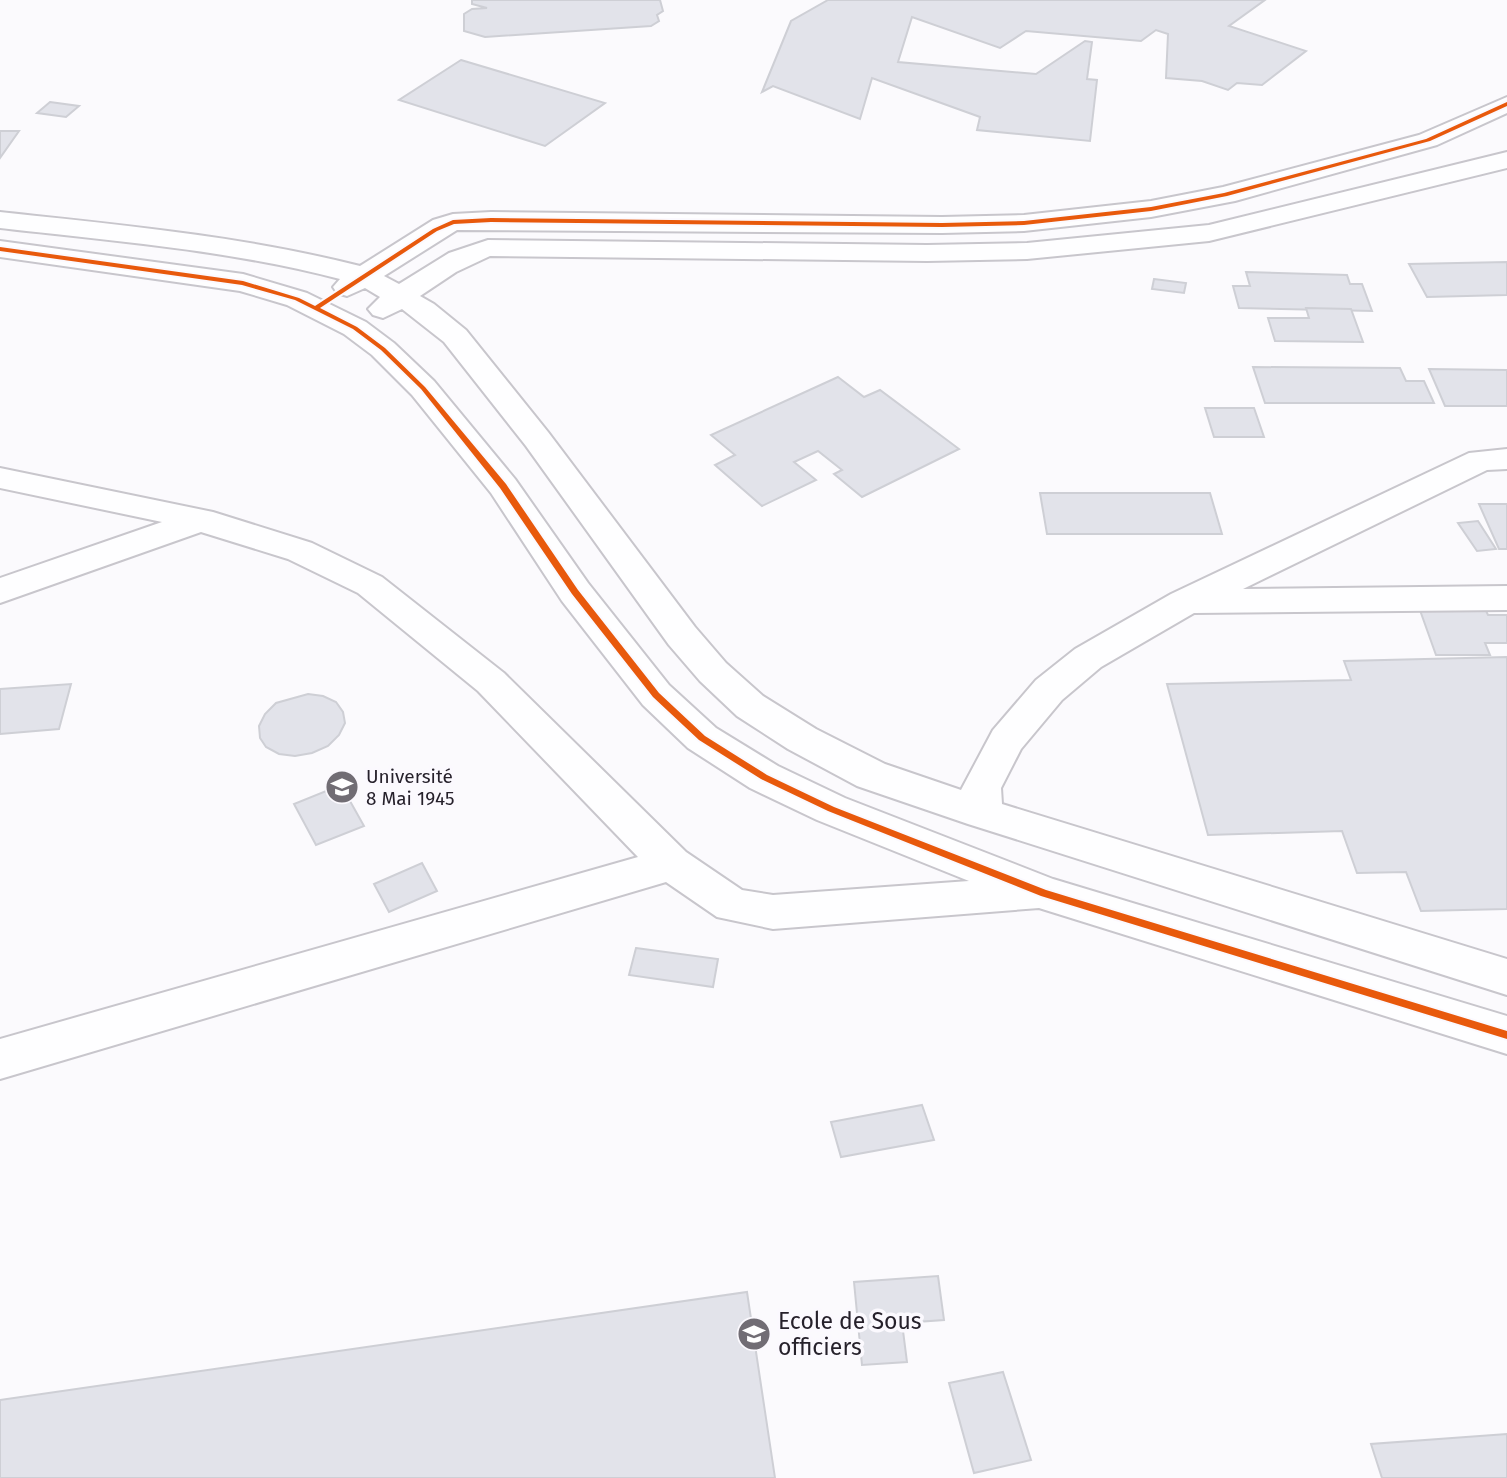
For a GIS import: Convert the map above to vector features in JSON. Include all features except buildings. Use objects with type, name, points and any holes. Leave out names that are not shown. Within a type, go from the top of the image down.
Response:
[{"type":"street","points":[[316,308],[435,230],[453,222],[491,220],[942,225],[1024,223],[1151,209],[1224,195],[1428,140],[1507,104]]},
{"type":"street","points":[[355,328],[449,264],[468,253],[488,248],[927,253],[1027,251],[1209,233],[1507,160]]},
{"type":"street","points":[[1308,174],[1343,200]]},
{"type":"street","points":[[0,220],[212,244],[290,257],[364,276],[424,310],[455,336],[537,439],[682,636],[713,672],[750,706],[802,739],[871,775],[982,813],[1507,977]]},
{"type":"street","points":[[0,248],[243,283],[297,299],[355,328],[383,349],[423,388],[503,486],[575,592],[656,695],[702,737],[764,777],[831,809],[1044,892],[1507,1035]]},
{"type":"street","points":[[982,813],[981,788],[1007,740],[1049,690],[1088,658],[1184,603],[1481,460],[1507,459]]},
{"type":"street","points":[[0,478],[201,520],[300,551],[370,585],[491,682],[671,864],[732,905],[774,912],[1044,892]]},
{"type":"street","points":[[0,591],[201,520]]},
{"type":"street","points":[[1184,603],[1507,598]]},
{"type":"street","points":[[0,1059],[671,864]]},
{"type":"cycle path","points":[[316,308],[435,230],[453,222],[491,220],[942,225],[1024,223],[1151,209],[1225,195],[1428,140],[1507,104]]},
{"type":"cycle path","points":[[0,249],[243,283],[297,299],[355,328],[383,349],[423,388],[503,486],[575,592],[656,695],[702,738],[764,777],[831,809],[1044,893],[1507,1035]]},
{"type":"place","name":"Université 8 Mai 1945","points":[[342,787]]},
{"type":"place","name":"Ecole de Sous officiers","points":[[754,1334]]}]
